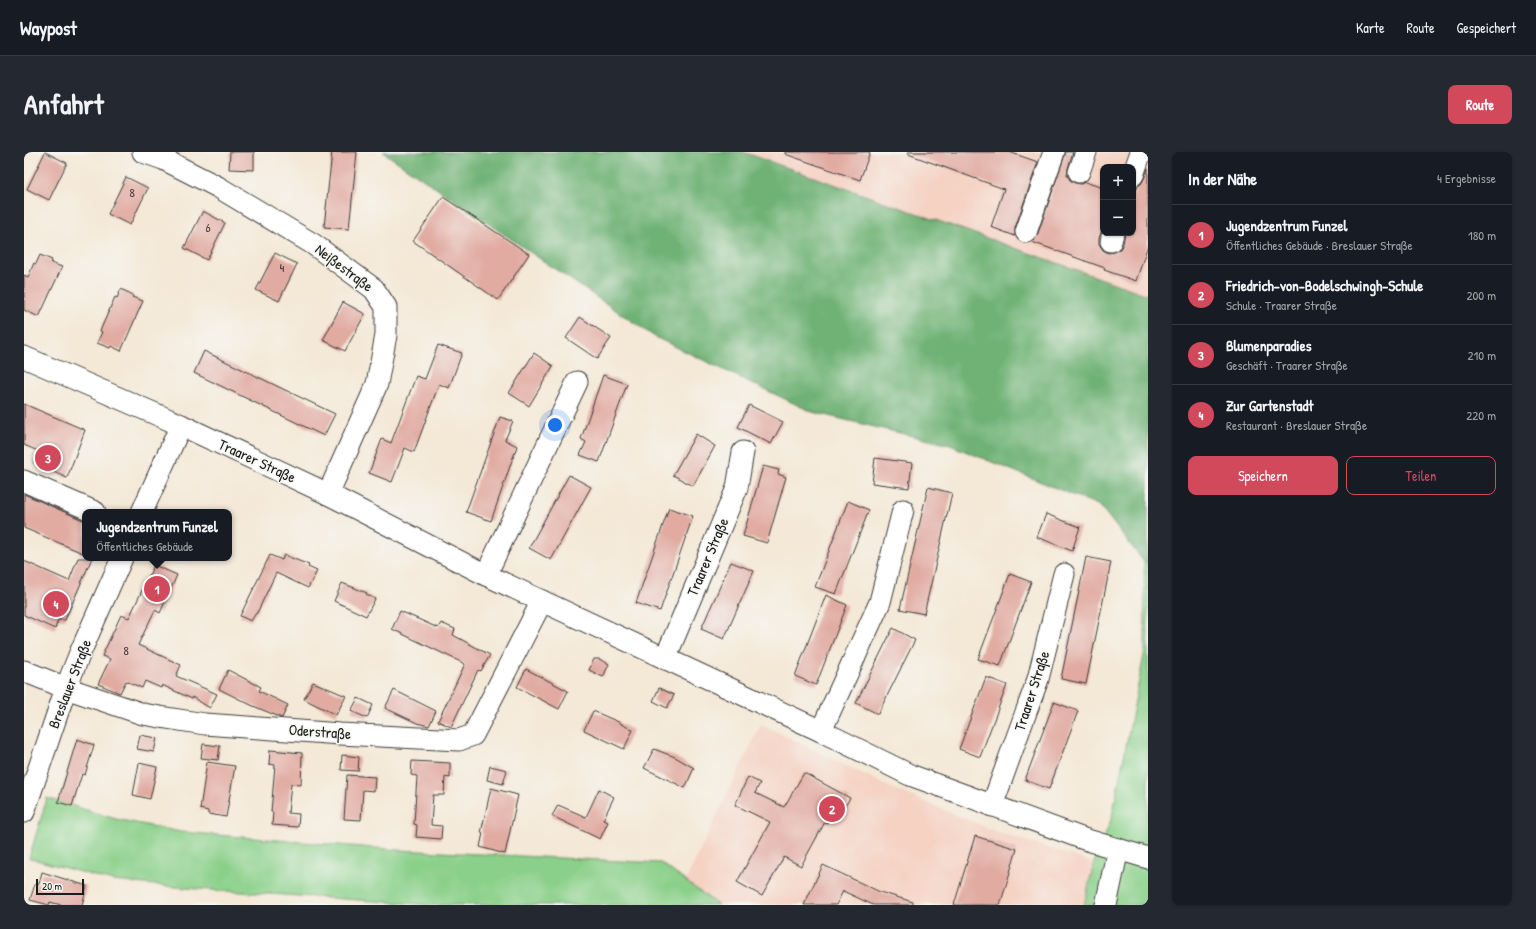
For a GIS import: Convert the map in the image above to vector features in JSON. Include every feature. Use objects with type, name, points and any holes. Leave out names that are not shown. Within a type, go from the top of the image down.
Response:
[{"type":"street","name":"Neißestraße","points":[[143,152],[163,159],[218,186],[313,244],[374,290],[386,307],[386,335],[377,384],[328,494]]},
{"type":"street","points":[[1026,232],[1054,152]]},
{"type":"street","points":[[1079,172],[1086,152]]},
{"type":"street","points":[[1136,166],[1141,152]]},
{"type":"street","name":"Traarer Straße","points":[[24,357],[181,425],[328,494],[486,575],[821,731],[910,775],[1084,839],[1148,858]]},
{"type":"street","points":[[486,575],[578,382]]},
{"type":"street","points":[[143,509],[181,425]]},
{"type":"street","name":"Traarer Straße","points":[[665,659],[737,488],[743,452]]},
{"type":"street","points":[[24,481],[88,509]]},
{"type":"street","points":[[821,731],[880,602],[903,510]]},
{"type":"street","name":"Breslauer Straße","points":[[24,812],[66,688],[121,561]]},
{"type":"street","name":"Traarer Straße","points":[[992,806],[1038,679],[1064,574]]},
{"type":"street","name":"Oderstraße","points":[[24,671],[66,688],[143,714],[205,724],[340,734],[459,740],[472,735],[493,698],[542,601]]},
{"type":"street","points":[[1106,905],[1118,849]]},
{"type":"shaded area","points":[[738,152],[1148,152],[1148,298]]},
{"type":"shaded area","points":[[761,724],[892,788],[995,831],[1094,863],[1084,905],[718,905],[685,882]]},
{"type":"green space","points":[[383,152],[743,152],[1148,295],[1148,562],[1144,562],[1100,506],[950,445],[812,412],[655,337]]},
{"type":"green space","points":[[1144,562],[1148,562],[1148,905],[1084,905],[1094,863],[1112,817],[1145,650]]},
{"type":"green space","points":[[47,798],[116,819],[181,832],[399,850],[661,863],[718,905],[431,905],[197,889],[113,881],[29,858]]},
{"type":"building","points":[[45,152],[67,163],[49,200],[27,189]]},
{"type":"building","points":[[230,152],[254,152],[254,170],[229,169]]},
{"type":"building","points":[[332,152],[357,152],[349,229],[324,227]]},
{"type":"building","points":[[785,152],[870,152],[860,180],[785,154]]},
{"type":"building","points":[[908,152],[1009,152],[1038,162],[1015,228],[1015,236],[991,227],[1004,189],[908,154]]},
{"type":"building","points":[[1066,152],[1073,152],[1067,175],[1070,180],[1075,183],[1081,184],[1085,182],[1100,187],[1099,244],[1103,250],[1108,253],[1115,252],[1120,249],[1123,244],[1124,236],[1136,236],[1136,191],[1144,179],[1148,168],[1148,245],[1136,281],[1104,270],[1105,268],[1032,242],[1037,236]]},
{"type":"building","points":[[126,177],[148,188],[130,225],[108,214]]},
{"type":"building","points":[[443,197],[529,254],[498,300],[413,241]]},
{"type":"building","points":[[203,211],[225,223],[207,260],[184,248]]},
{"type":"building","points":[[275,253],[297,264],[279,301],[256,290]]},
{"type":"building","points":[[40,255],[52,260],[51,263],[62,267],[39,317],[24,310],[24,275],[28,277],[34,263],[36,264]]},
{"type":"building","points":[[121,289],[133,295],[132,297],[143,301],[121,351],[111,346],[110,348],[97,343],[102,332],[100,331],[115,297],[117,298]]},
{"type":"building","points":[[343,302],[365,314],[345,351],[323,340]]},
{"type":"building","points":[[580,317],[611,338],[597,359],[566,338]]},
{"type":"building","points":[[438,345],[462,353],[449,388],[439,384],[414,452],[405,448],[392,482],[369,473],[382,439],[391,443],[416,376],[425,379]]},
{"type":"building","points":[[204,351],[335,414],[324,436],[194,373]]},
{"type":"building","points":[[534,353],[553,366],[529,406],[509,393]]},
{"type":"building","points":[[603,375],[627,384],[599,462],[580,455],[586,442],[581,439]]},
{"type":"building","points":[[24,404],[85,430],[67,478],[34,463],[38,451],[24,445]]},
{"type":"building","points":[[749,405],[783,422],[771,444],[738,427]]},
{"type":"building","points":[[500,417],[513,421],[505,440],[517,446],[491,521],[466,512]]},
{"type":"building","points":[[696,434],[715,446],[693,486],[673,475]]},
{"type":"building","points":[[875,458],[912,463],[909,488],[872,483]]},
{"type":"building","points":[[763,466],[779,470],[778,474],[786,477],[767,543],[743,536]]},
{"type":"building","points":[[569,475],[591,487],[551,560],[529,548]]},
{"type":"building","points":[[928,487],[952,493],[924,614],[900,609]]},
{"type":"building","points":[[24,494],[82,520],[82,553],[24,528]]},
{"type":"building","points":[[848,501],[869,510],[836,594],[815,587]]},
{"type":"building","points":[[669,508],[693,516],[660,611],[636,603]]},
{"type":"building","points":[[1046,514],[1080,527],[1072,551],[1037,537]]},
{"type":"building","points":[[270,555],[282,560],[284,555],[309,565],[308,567],[317,571],[308,588],[276,573],[257,613],[251,621],[240,616]]},
{"type":"building","points":[[1086,557],[1111,562],[1086,684],[1061,679]]},
{"type":"building","points":[[78,558],[82,558],[82,561],[91,561],[65,620],[58,620],[55,629],[24,615],[24,561],[69,581]]},
{"type":"building","points":[[731,562],[754,571],[724,639],[701,629]]},
{"type":"building","points":[[154,565],[177,575],[160,613],[155,610],[138,645],[181,665],[176,676],[217,694],[210,708],[192,697],[192,699],[162,685],[161,688],[145,681],[142,688],[126,681],[120,693],[98,684],[110,659],[102,656],[121,615],[129,618]]},
{"type":"building","points":[[1010,574],[1031,582],[1000,666],[978,659]]},
{"type":"building","points":[[342,583],[367,593],[366,594],[375,599],[366,616],[334,601]]},
{"type":"building","points":[[826,595],[847,605],[816,685],[795,676]]},
{"type":"building","points":[[400,611],[438,628],[441,623],[455,629],[453,635],[490,655],[481,671],[478,670],[451,727],[438,721],[465,664],[392,629]]},
{"type":"building","points":[[893,628],[915,640],[878,714],[856,703]]},
{"type":"building","points":[[594,659],[599,659],[609,664],[603,677],[589,670]]},
{"type":"building","points":[[526,669],[568,691],[559,709],[517,687]]},
{"type":"building","points":[[228,670],[261,687],[259,691],[288,705],[282,718],[219,689]]},
{"type":"building","points":[[986,677],[1007,685],[980,757],[959,749]]},
{"type":"building","points":[[313,682],[346,696],[336,715],[304,699]]},
{"type":"building","points":[[659,688],[674,695],[667,708],[653,701]]},
{"type":"building","points":[[394,690],[436,711],[429,726],[417,723],[385,708]]},
{"type":"building","points":[[358,698],[373,705],[367,718],[351,711]]},
{"type":"building","points":[[1054,702],[1078,711],[1049,789],[1025,780]]},
{"type":"building","points":[[593,711],[633,730],[624,749],[584,730]]},
{"type":"building","points":[[140,735],[157,738],[154,752],[137,749]]},
{"type":"building","points":[[77,739],[94,745],[85,775],[82,774],[72,806],[58,802]]},
{"type":"building","points":[[203,744],[220,746],[218,760],[201,758]]},
{"type":"building","points":[[654,749],[675,757],[694,768],[685,788],[644,768]]},
{"type":"building","points":[[270,750],[302,753],[301,785],[291,784],[288,813],[299,814],[298,827],[272,825],[273,812],[271,812],[275,765],[269,764]]},
{"type":"building","points":[[342,755],[359,757],[358,771],[341,770]]},
{"type":"building","points":[[412,761],[450,763],[450,778],[445,777],[444,795],[433,795],[431,825],[442,826],[441,839],[416,837],[417,825],[414,824],[417,776],[411,775]]},
{"type":"building","points":[[207,762],[235,766],[226,817],[208,814],[208,811],[200,809]]},
{"type":"building","points":[[139,763],[157,767],[150,799],[133,795]]},
{"type":"building","points":[[490,766],[507,770],[503,784],[487,780]]},
{"type":"building","points":[[804,773],[850,798],[841,813],[835,810],[827,823],[825,822],[801,866],[784,857],[762,896],[737,882],[770,822],[735,805],[748,777],[760,783],[755,793],[784,807]]},
{"type":"building","points":[[347,775],[375,777],[374,791],[363,790],[361,820],[344,819]]},
{"type":"building","points":[[491,788],[518,795],[505,854],[480,847],[483,833],[481,833]]},
{"type":"building","points":[[599,789],[614,797],[603,820],[608,822],[600,839],[552,816],[558,805],[586,817]]},
{"type":"building","points":[[975,836],[1017,849],[1000,905],[954,905]]},
{"type":"building","points":[[823,865],[880,892],[913,902],[913,905],[873,905],[843,891],[836,905],[804,905]]},
{"type":"building","points":[[42,872],[87,886],[82,905],[61,905],[50,902],[49,905],[30,900],[35,884],[39,884]]},
{"type":"place","name":"Blumenparadies","points":[[48,458]]},
{"type":"place","name":"Jugendzentrum Funzel","points":[[157,589]]},
{"type":"place","name":"Zur Gartenstadt","points":[[56,604]]},
{"type":"place","name":"Friedrich-von-Bodelschwingh-Schule","points":[[832,809]]}]
